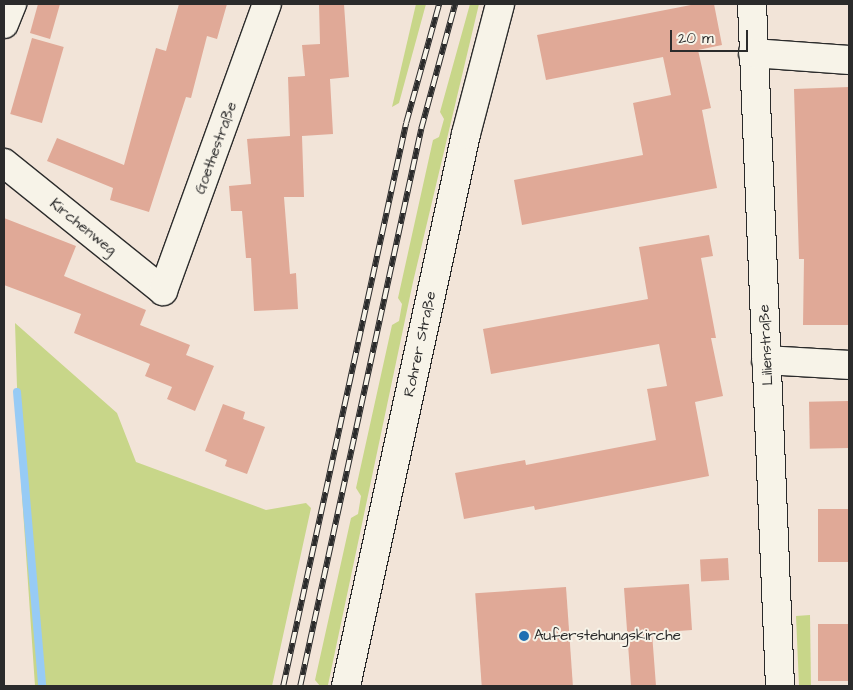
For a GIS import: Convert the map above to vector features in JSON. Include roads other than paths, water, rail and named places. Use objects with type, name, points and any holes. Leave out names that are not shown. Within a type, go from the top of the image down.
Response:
[{"type":"street","points":[[4,24],[12,4]]},
{"type":"street","name":"Goethestraße","points":[[163,291],[267,4]]},
{"type":"street","name":"Rohrer Straße","points":[[346,686],[462,153],[500,4]]},
{"type":"street","name":"Lilienstraße","points":[[752,4],[780,686]]},
{"type":"street","points":[[753,53],[849,60]]},
{"type":"street","name":"Kirchenweg","points":[[4,164],[163,291]]},
{"type":"street","points":[[766,360],[849,365]]},
{"type":"waterway","points":[[17,392],[42,686]]},
{"type":"railway","points":[[283,686],[406,123],[439,4]]},
{"type":"railway","points":[[300,686],[421,129],[455,4]]},
{"type":"place","name":"Auferstehungskirche","points":[[524,636]]}]
